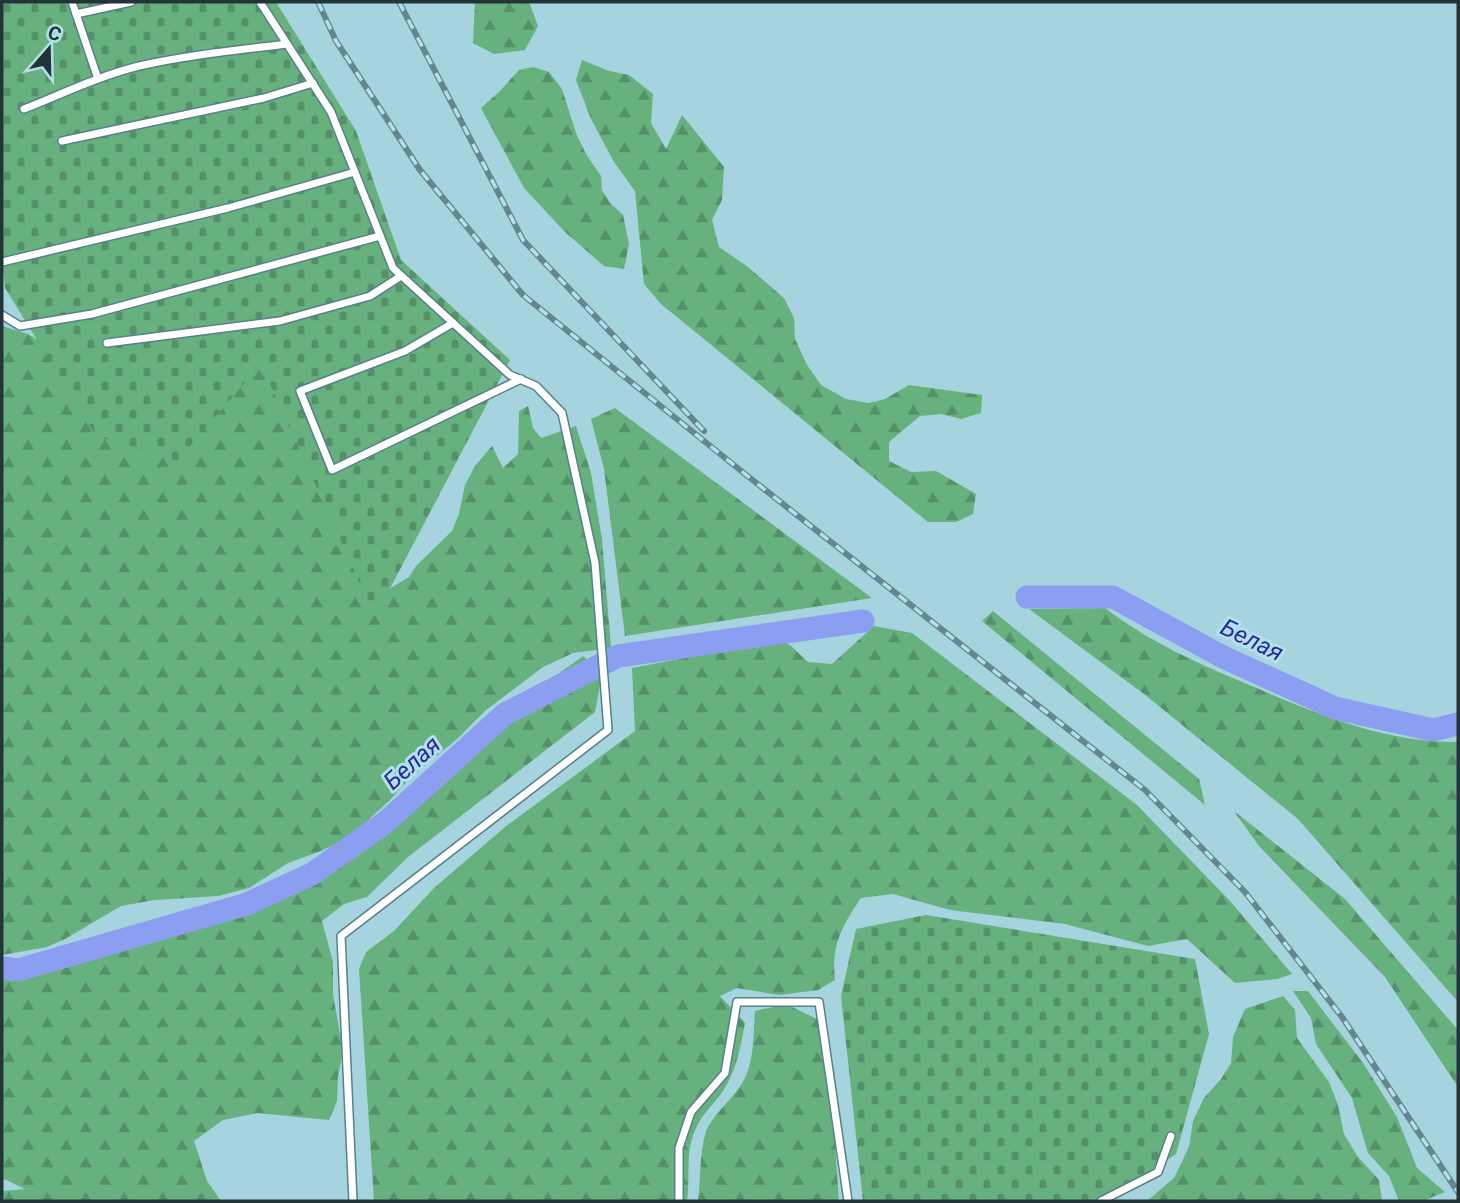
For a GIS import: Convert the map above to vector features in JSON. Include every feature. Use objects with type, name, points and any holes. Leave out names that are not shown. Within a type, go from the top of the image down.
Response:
[{"type":"lane","points":[[72,2],[98,79]]},
{"type":"lane","points":[[76,14],[131,2]]},
{"type":"lane","points":[[260,2],[331,112],[393,268],[510,374],[536,386],[562,413],[595,563],[607,712],[608,730],[341,936],[353,1201]]},
{"type":"lane","points":[[24,109],[98,79],[139,66],[287,44]]},
{"type":"lane","points":[[62,141],[264,98],[313,83]]},
{"type":"lane","points":[[2,262],[228,208],[355,172]]},
{"type":"lane","points":[[2,315],[20,326],[92,314],[380,236]]},
{"type":"lane","points":[[107,343],[280,321],[370,296],[401,276]]},
{"type":"lane","points":[[453,323],[405,351],[300,391],[332,470],[520,379]]},
{"type":"lane","points":[[679,1201],[679,1148],[691,1112],[725,1073],[737,1002],[819,1002],[848,1201]]},
{"type":"lane","points":[[1101,1201],[1158,1172],[1171,1136]]},
{"type":"green space","points":[[2,2],[276,2],[356,131],[401,260],[510,360],[375,617],[261,364],[177,461],[96,436],[5,288],[2,250]]},
{"type":"green space","points":[[475,2],[529,2],[538,26],[525,50],[494,54],[473,43]]},
{"type":"green space","points":[[582,60],[609,71],[629,75],[653,94],[651,123],[666,149],[682,115],[724,167],[722,200],[712,220],[719,247],[748,267],[784,298],[794,318],[795,339],[807,365],[821,385],[846,399],[869,403],[885,399],[909,385],[982,395],[981,413],[961,419],[941,414],[920,416],[889,442],[889,461],[911,472],[936,471],[976,494],[973,514],[956,522],[928,522],[661,304],[644,284],[635,191],[614,162],[591,119],[576,80]]},
{"type":"green space","points":[[533,67],[549,72],[562,89],[576,133],[601,176],[602,190],[610,203],[623,215],[629,244],[624,269],[604,266],[565,232],[524,188],[481,108],[519,70]]},
{"type":"green space","points":[[2,326],[28,334],[42,343],[252,338],[369,601],[409,577],[416,566],[452,531],[459,514],[465,485],[475,466],[492,446],[503,468],[518,454],[519,411],[528,406],[533,428],[541,438],[576,426],[591,473],[602,539],[611,648],[573,653],[543,667],[486,710],[457,739],[410,778],[350,837],[288,863],[249,888],[218,896],[155,900],[121,906],[47,947],[2,955]]},
{"type":"green space","points":[[615,408],[872,598],[625,636],[604,469],[591,419]]},
{"type":"green space","points":[[1105,608],[1139,632],[1176,652],[1301,707],[1378,732],[1405,738],[1458,742],[1458,1002],[1298,819],[1144,694],[1029,609]]},
{"type":"green space","points":[[993,611],[1199,779],[1205,805],[982,621]]},
{"type":"green space","points":[[874,626],[912,633],[1137,805],[1230,901],[1292,974],[1277,979],[1235,983],[1187,939],[1148,946],[1065,924],[950,910],[893,894],[861,898],[839,936],[835,956],[835,980],[818,990],[779,995],[737,988],[720,996],[745,1023],[730,1079],[700,1121],[693,1136],[689,1154],[687,1201],[374,1201],[359,969],[366,952],[394,931],[434,888],[505,827],[635,731],[632,668],[779,640],[790,645],[808,662],[832,664]]},
{"type":"green space","points":[[583,656],[602,674],[595,712],[408,857],[367,897],[344,904],[322,921],[333,962],[333,995],[343,1050],[337,1101],[329,1120],[257,1113],[223,1120],[194,1141],[207,1181],[221,1201],[2,1201],[2,1191],[25,1189],[2,1178],[2,974],[12,977],[258,902],[410,811],[458,763],[497,718]]},
{"type":"green space","points":[[1234,811],[1345,899],[1458,1030],[1458,1087],[1385,977],[1259,846]]},
{"type":"green space","points":[[926,915],[1195,959],[1209,1034],[1176,1154],[1104,1201],[863,1201],[841,996],[856,929]]},
{"type":"green space","points":[[1293,991],[1308,991],[1363,1063],[1397,1117],[1417,1168],[1445,1192],[1423,1201],[1399,1201],[1389,1176],[1368,1153],[1352,1098],[1316,1044],[1311,1018]]},
{"type":"green space","points":[[1283,996],[1295,1010],[1297,1038],[1329,1082],[1338,1105],[1344,1134],[1358,1157],[1379,1180],[1382,1201],[1147,1201],[1174,1178],[1189,1147],[1193,1121],[1204,1098],[1231,1063],[1233,1037],[1245,1009]]},
{"type":"green space","points":[[786,1004],[821,1021],[831,1091],[839,1201],[698,1201],[706,1132],[748,1072],[755,1011]]},
{"type":"waterway","name":"Белая","points":[[1027,597],[1113,597],[1223,657],[1335,708],[1433,730],[1458,724]]},
{"type":"waterway","name":"Белая","points":[[2,968],[18,970],[247,904],[312,874],[386,822],[505,714],[618,656],[863,621]]},
{"type":"railway","points":[[318,2],[336,41],[420,170],[523,295],[1145,790],[1245,892],[1342,1017],[1458,1192]]},
{"type":"railway","points":[[399,2],[523,240],[704,431]]}]
